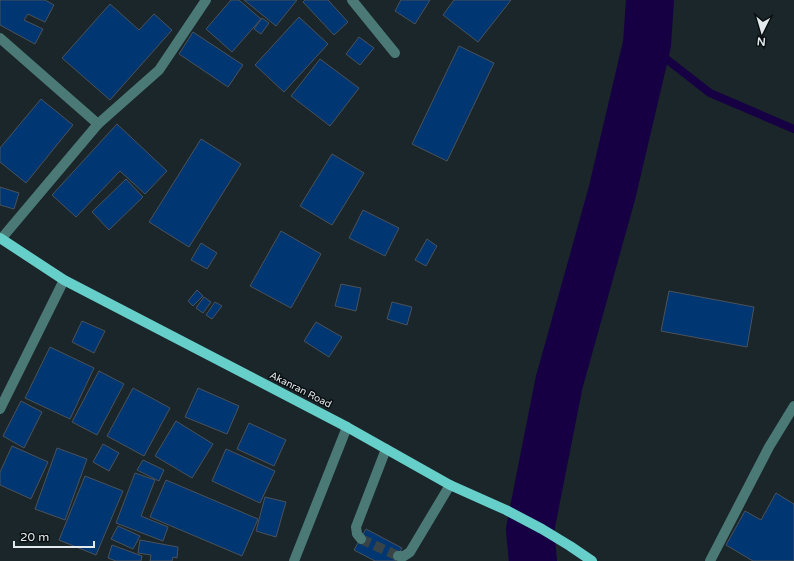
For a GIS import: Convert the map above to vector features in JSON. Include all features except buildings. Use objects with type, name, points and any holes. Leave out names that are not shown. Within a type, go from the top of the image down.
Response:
[{"type":"main road","name":"Akanran Road","points":[[1,238],[64,280],[347,427],[450,485],[506,510],[542,529],[592,561]]},
{"type":"street","points":[[1,238],[98,124],[159,70],[206,0]]},
{"type":"street","points":[[352,0],[395,53]]},
{"type":"street","points":[[0,38],[98,124]]},
{"type":"street","points":[[0,409],[64,280]]},
{"type":"street","points":[[710,561],[769,447],[794,406]]},
{"type":"street","points":[[294,561],[347,427]]},
{"type":"street","points":[[361,539],[357,534],[356,527],[386,449]]},
{"type":"street","points":[[398,556],[404,556],[410,552],[450,485]]},
{"type":"waterway","points":[[533,561],[530,530],[559,383],[612,193],[647,44],[650,0]]},
{"type":"waterway","points":[[647,44],[710,93],[794,129]]},
{"type":"tunnel","points":[[361,539],[398,556]]}]
